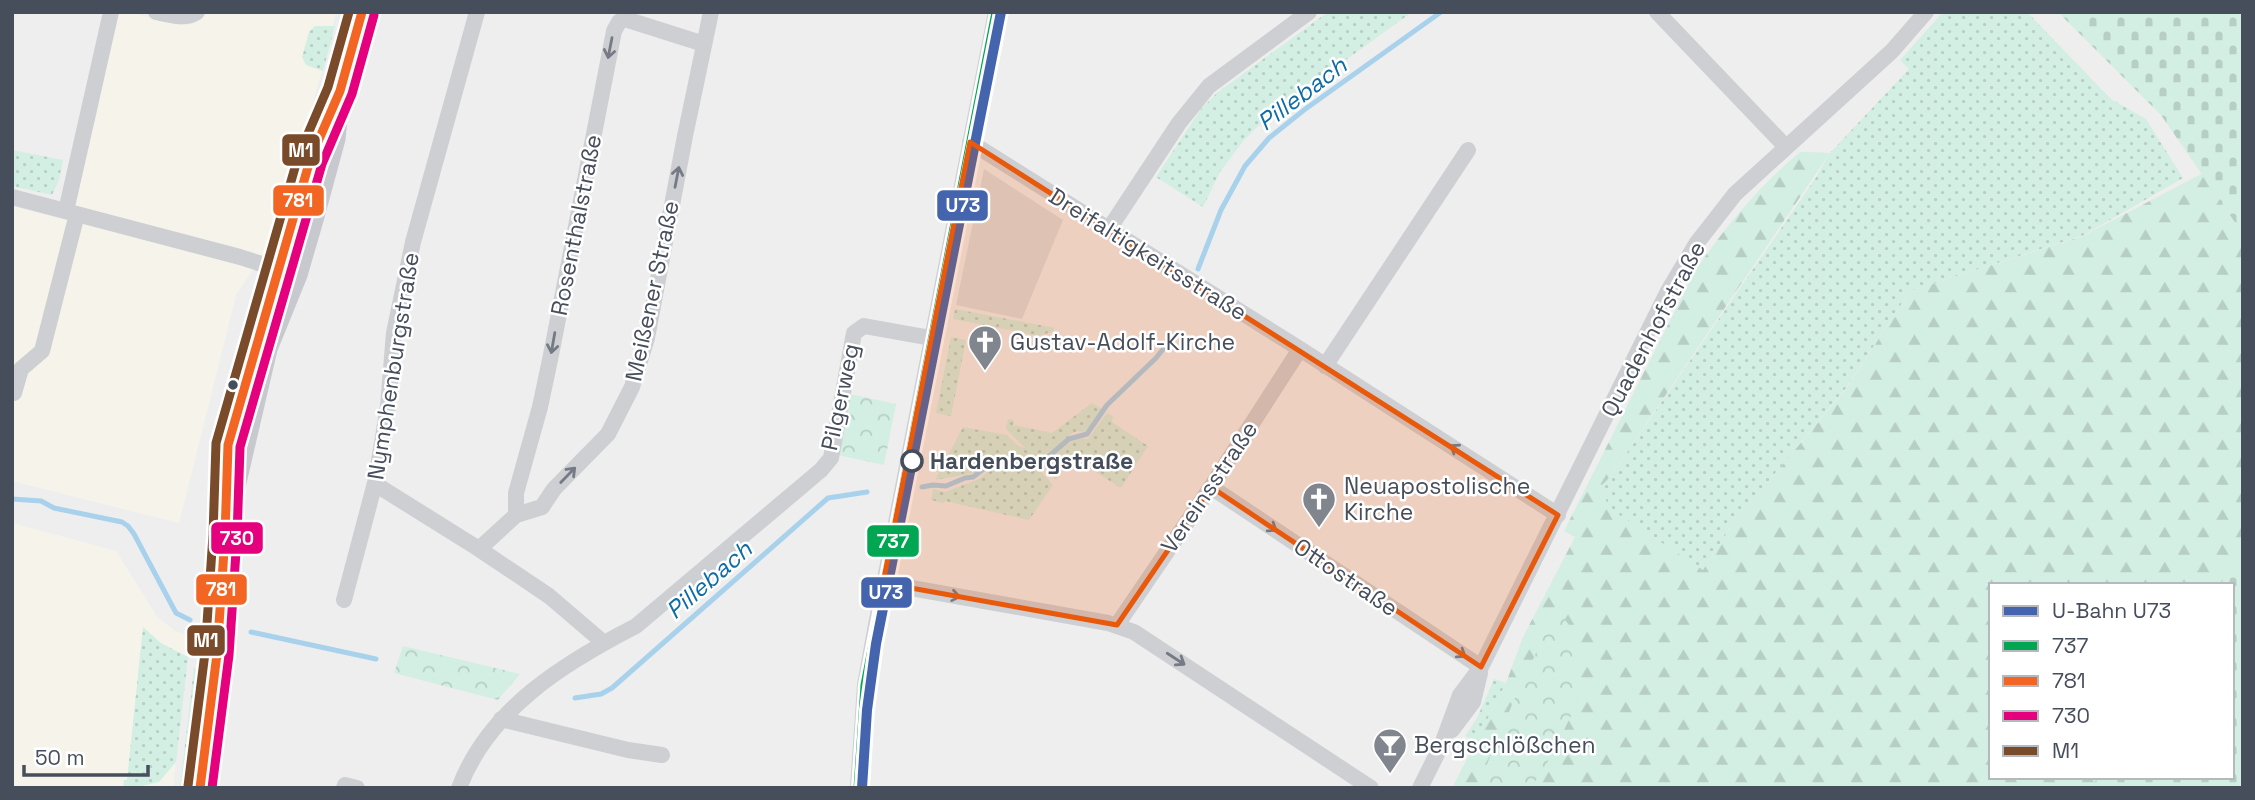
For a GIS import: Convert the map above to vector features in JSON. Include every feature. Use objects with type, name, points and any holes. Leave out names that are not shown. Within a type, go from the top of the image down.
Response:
[{"type":"main road","points":[[200,788],[217,653],[228,445],[310,160],[340,91],[362,12]]},
{"type":"main road","points":[[268,349],[298,275],[336,139],[340,91]]},
{"type":"main road","points":[[277,269],[293,249],[318,163],[336,139]]},
{"type":"main road","points":[[225,536],[282,287],[277,269]]},
{"type":"street","points":[[14,393],[21,369],[42,351],[111,12]]},
{"type":"street","points":[[156,12],[181,16],[191,16],[197,12]]},
{"type":"street","name":"Nymphenburgstraße","points":[[344,600],[374,484],[388,407],[394,333],[413,242],[477,12]]},
{"type":"street","name":"Meißener Straße","points":[[480,549],[516,515],[542,507],[554,489],[608,434],[632,387],[647,338],[711,12]]},
{"type":"street","points":[[858,788],[865,685],[883,583],[996,12]]},
{"type":"street","points":[[1109,229],[1179,123],[1209,86],[1309,12]]},
{"type":"street","points":[[1657,12],[1786,147]]},
{"type":"street","name":"Quadenhofstraße","points":[[1420,788],[1442,744],[1460,695],[1481,667],[1680,270],[1696,244],[1735,194],[1892,51],[1926,12]]},
{"type":"street","name":"Rosenthalstraße","points":[[516,515],[516,493],[546,381],[614,31],[619,22],[625,19],[704,44]]},
{"type":"street","name":"Dreifaltigkeitsstraße","points":[[970,142],[1558,514]]},
{"type":"street","points":[[1325,366],[1468,150]]},
{"type":"street","points":[[12,197],[277,269]]},
{"type":"street","name":"Pilgerweg","points":[[459,788],[468,766],[501,719],[548,677],[636,626],[821,470],[831,458],[854,333],[864,326],[931,338]]},
{"type":"street","name":"Vereinsstraße","points":[[1117,625],[1300,349]]},
{"type":"street","points":[[374,484],[480,549],[549,596],[604,643]]},
{"type":"street","name":"Ottostraße","points":[[1211,486],[1481,667]]},
{"type":"street","points":[[883,583],[1117,625],[1134,632],[1371,788]]},
{"type":"street","points":[[501,719],[628,750],[663,755]]},
{"type":"street","points":[[344,788],[345,785],[357,788]]},
{"type":"highlighted area","points":[[970,142],[1558,515],[1481,667],[1211,487],[1117,625],[883,583]]},
{"type":"shaded area","points":[[116,12],[127,12],[180,25],[194,24],[210,12],[336,12],[275,235],[236,295],[179,523],[12,481],[12,206],[69,221],[96,117]]},
{"type":"shaded area","points":[[984,169],[1063,220],[1022,319],[956,305]]},
{"type":"shaded area","points":[[12,523],[116,551],[158,618],[175,631],[189,636],[173,788],[12,788]]},
{"type":"green space","points":[[1328,12],[1412,12],[1256,128],[1220,172],[1203,207],[1156,177],[1201,109],[1218,92]]},
{"type":"green space","points":[[1943,12],[2027,12],[2111,99],[2146,119],[2183,178],[2084,235],[1910,291],[1846,388],[1732,525],[1703,570],[1608,508],[1601,486],[1610,477],[1815,179],[1830,153],[1909,69],[1900,60]]},
{"type":"green space","points":[[2058,12],[2243,12],[2243,234],[2161,115]]},
{"type":"green space","points":[[315,26],[335,26],[323,71],[306,65],[302,57],[309,32]]},
{"type":"green space","points":[[12,150],[63,160],[59,180],[52,195],[12,186]]},
{"type":"green space","points":[[1800,152],[1830,153],[1610,477],[1601,486],[1609,508],[1703,570],[1732,525],[1846,389],[1910,291],[2083,236],[2243,152],[2243,788],[1452,788],[1506,683],[1523,637],[1575,537],[1564,531],[1695,271],[1743,208]]},
{"type":"green space","points":[[955,309],[1055,328],[1052,332],[1039,336],[953,319]]},
{"type":"green space","points":[[951,337],[966,340],[951,416],[936,413]]},
{"type":"green space","points":[[850,394],[896,404],[884,465],[838,455]]},
{"type":"green space","points":[[1092,403],[1102,409],[1095,421],[1084,432],[1071,434],[1045,455],[1022,459],[1003,456],[974,473],[935,480],[963,427],[1007,435],[1018,446],[1025,448],[1006,429],[1008,419],[1014,420],[1013,425],[1052,433]]},
{"type":"green space","points":[[1107,413],[1113,416],[1112,422],[1148,446],[1121,488],[1072,457],[1056,480],[1045,468],[1039,469],[1053,485],[1029,520],[931,500],[933,489],[945,492],[979,479],[998,463],[1007,461],[1042,464],[1074,441],[1088,439]]},
{"type":"green space","points":[[218,449],[217,490],[204,621],[200,626]]},
{"type":"green space","points":[[2243,557],[2243,788],[2091,788],[2097,779],[2234,779],[2234,583],[2221,583]]},
{"type":"green space","points":[[1557,608],[1571,628],[1581,695],[1552,755],[1531,788],[1477,788],[1514,700]]},
{"type":"green space","points":[[143,627],[161,643],[188,657],[176,762],[159,782],[123,788],[124,780],[127,780]]},
{"type":"green space","points":[[403,646],[520,674],[498,700],[394,673]]},
{"type":"green space","points":[[194,667],[199,676],[185,788],[180,788]]},
{"type":"green space","points":[[1494,679],[1506,683],[1476,742],[1465,736],[1477,718]]},
{"type":"waterway","name":"Pillebach","points":[[1198,269],[1221,210],[1245,166],[1269,138],[1441,12]]},
{"type":"waterway","name":"Pillebach","points":[[922,487],[946,486],[973,477],[996,460],[1010,458],[1042,462],[1069,439],[1087,434],[1107,405],[1164,348]]},
{"type":"waterway","name":"Pillebach","points":[[575,698],[601,694],[612,688],[828,498],[867,492]]},
{"type":"waterway","name":"Pillebach","points":[[12,499],[41,501],[54,508],[122,522],[128,526],[176,613],[190,620]]},
{"type":"waterway","name":"Pillebach","points":[[251,632],[376,659]]},
{"type":"metro line","name":"U73","points":[[862,788],[867,710],[876,644],[1001,12]]},
{"type":"transit line","name":"M1","points":[[188,786],[205,653],[216,443],[298,157],[328,87],[349,12]]},
{"type":"transit line","name":"781","points":[[200,788],[217,654],[228,445],[310,160],[340,91],[362,12]]},
{"type":"transit line","name":"737","points":[[858,788],[865,685],[996,12]]},
{"type":"transit line","name":"730","points":[[212,788],[229,655],[240,447],[322,164],[352,94],[374,15]]},
{"type":"place","name":"Gustav-Adolf-Kirche","points":[[985,372]]},
{"type":"place","name":"Hardenbergstraße","points":[[912,461]]},
{"type":"place","name":"Neuapostolische Kirche","points":[[1319,529]]},
{"type":"place","name":"Bergschlößchen","points":[[1390,775]]}]
